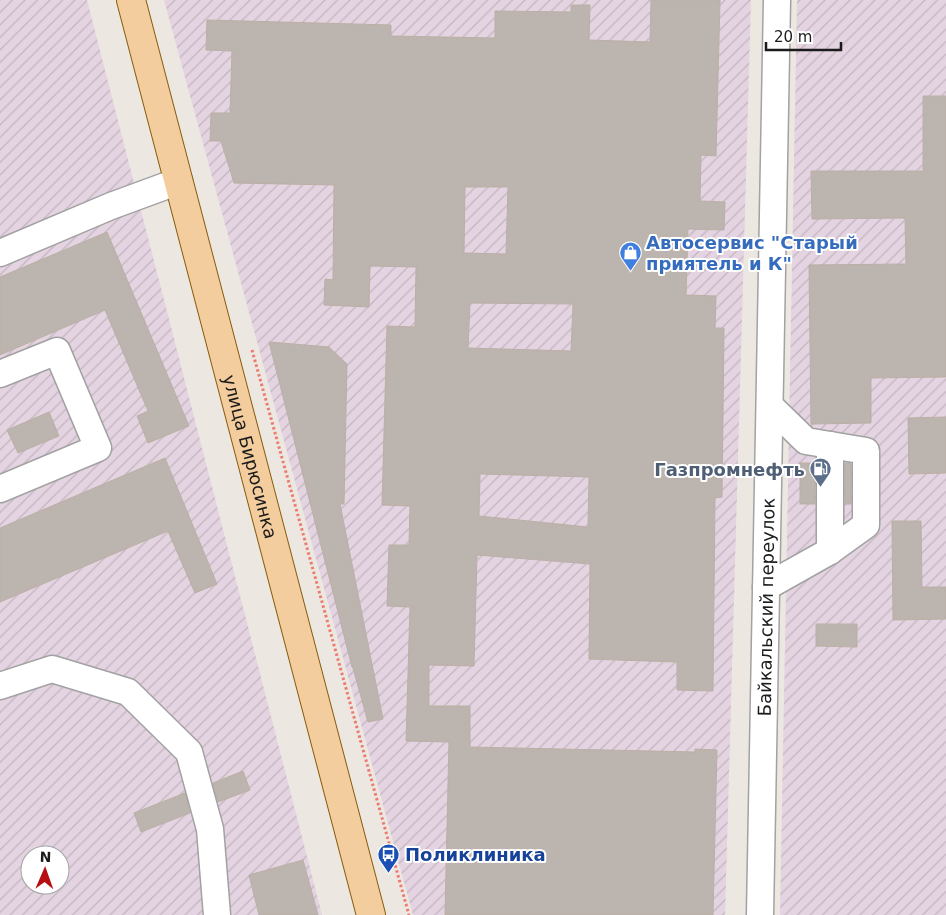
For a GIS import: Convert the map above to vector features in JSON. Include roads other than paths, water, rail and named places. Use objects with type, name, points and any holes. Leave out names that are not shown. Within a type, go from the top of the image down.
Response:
[{"type":"main road","name":"улица Бирюсинка","points":[[131,0],[372,915]]},
{"type":"street","name":"Байкальский переулок","points":[[760,915],[777,0]]},
{"type":"street","points":[[0,253],[111,206],[179,181]]},
{"type":"street","points":[[0,374],[57,350],[98,448],[0,489]]},
{"type":"street","points":[[766,587],[830,551],[866,525],[866,451],[806,441],[770,406]]},
{"type":"street","points":[[830,445],[830,551]]},
{"type":"street","points":[[0,686],[52,669],[128,692],[189,752],[210,829],[217,915]]},
{"type":"place","name":"Автосервис \"Старый приятель и К\"","points":[[630,271]]},
{"type":"place","name":"Газпромнефть","points":[[821,488]]},
{"type":"place","name":"Поликлиника","points":[[389,873]]}]
